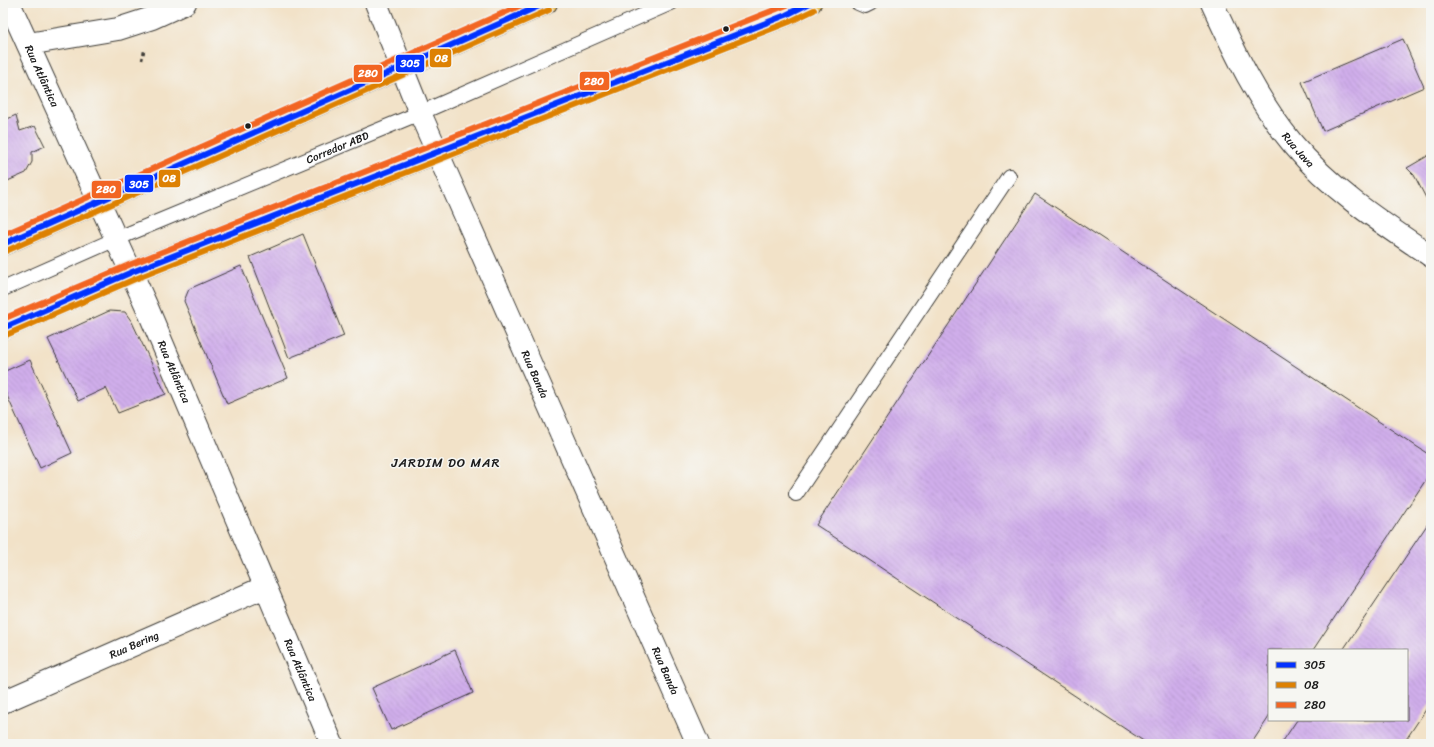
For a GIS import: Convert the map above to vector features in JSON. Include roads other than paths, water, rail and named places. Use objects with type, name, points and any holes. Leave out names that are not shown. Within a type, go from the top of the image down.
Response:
[{"type":"main road","points":[[3,244],[546,3]]},
{"type":"main road","points":[[3,328],[132,272],[786,15],[810,3]]},
{"type":"street","name":"Rua Atlântica","points":[[9,3],[132,272],[332,744]]},
{"type":"street","points":[[28,44],[118,29],[152,18],[185,3]]},
{"type":"street","name":"Rua Banda","points":[[376,3],[403,67],[420,113],[698,744]]},
{"type":"street","name":"Rua Java","points":[[1212,3],[1238,60],[1249,80],[1272,118],[1293,145],[1337,188],[1371,215],[1431,256]]},
{"type":"street","name":"Rua Bering","points":[[3,702],[265,587]]},
{"type":"lane","name":"Corredor ABD","points":[[3,288],[116,239],[420,113],[671,3]]},
{"type":"lane","points":[[858,3],[865,6],[871,3]]},
{"type":"lane","points":[[796,494],[1010,176]]},
{"type":"district","name":"JARDIM DO MAR","points":[[446,462]]}]
